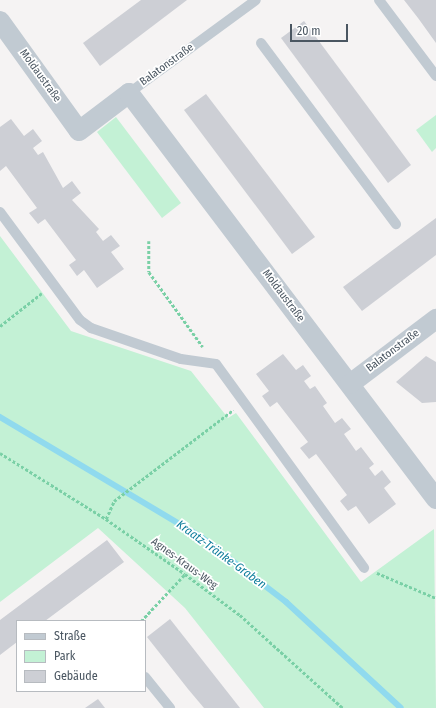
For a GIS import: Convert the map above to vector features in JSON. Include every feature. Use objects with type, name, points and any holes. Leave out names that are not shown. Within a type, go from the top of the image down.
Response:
[{"type":"street","name":"Moldaustraße","points":[[0,21],[79,131]]},
{"type":"street","name":"Balatonstraße","points":[[79,131],[129,93]]},
{"type":"street","name":"Moldaustraße","points":[[129,93],[436,498]]},
{"type":"street","name":"Balatonstraße","points":[[350,384],[436,319]]},
{"type":"lane","name":"Balatonstraße","points":[[129,93],[256,0]]},
{"type":"lane","points":[[380,0],[436,76]]},
{"type":"lane","points":[[261,43],[396,224]]},
{"type":"lane","points":[[0,212],[80,320],[91,328],[181,359],[216,364],[242,404],[364,568]]},
{"type":"lane","points":[[146,678],[170,708]]},
{"type":"path","points":[[149,241],[149,272],[216,364]]},
{"type":"path","points":[[0,326],[53,284]]},
{"type":"path","points":[[106,519],[114,501],[150,472],[242,404]]},
{"type":"path","name":"Agnes-Kraus-Weg","points":[[0,452],[106,519],[185,574],[240,615],[343,708]]},
{"type":"path","points":[[364,568],[436,598]]},
{"type":"path","points":[[142,620],[185,574]]},
{"type":"green space","points":[[436,115],[436,148],[432,152],[416,130]]},
{"type":"green space","points":[[116,117],[181,203],[162,218],[97,132]]},
{"type":"green space","points":[[0,236],[71,331],[191,371],[228,418],[236,413],[361,582],[434,529],[436,708],[264,708],[185,608],[98,528],[0,602]]},
{"type":"building","points":[[141,0],[187,0],[100,66],[83,43]]},
{"type":"building","points":[[404,0],[436,0],[436,43],[418,18]]},
{"type":"building","points":[[304,21],[411,165],[388,183],[281,38]]},
{"type":"building","points":[[206,94],[315,237],[292,254],[184,110]]},
{"type":"building","points":[[11,119],[24,136],[33,129],[42,141],[33,148],[38,155],[43,152],[63,188],[72,181],[81,193],[72,200],[99,229],[96,232],[103,241],[111,235],[120,246],[111,252],[124,269],[97,288],[84,270],[77,276],[69,265],[76,260],[45,219],[38,224],[29,213],[37,208],[6,166],[0,171],[0,127]]},
{"type":"building","points":[[436,218],[436,255],[362,311],[343,287]]},
{"type":"building","points":[[283,354],[296,370],[303,365],[311,376],[304,381],[310,389],[315,386],[327,403],[323,406],[335,423],[342,418],[351,429],[344,434],[356,451],[361,447],[374,464],[369,468],[375,476],[382,470],[391,482],[384,488],[396,504],[369,524],[356,506],[348,511],[340,501],[347,495],[316,454],[309,459],[300,448],[308,442],[277,402],[270,407],[262,396],[269,391],[256,374]]},
{"type":"building","points":[[426,356],[436,362],[436,402],[422,403],[396,382]]},
{"type":"building","points":[[107,540],[124,562],[46,620],[16,620],[16,643],[0,655],[0,620]]},
{"type":"building","points":[[170,619],[240,708],[204,708],[147,637]]},
{"type":"building","points":[[98,699],[105,708],[85,708]]},
{"type":"waterway","name":"Kraatz-Tränke-Graben","points":[[0,417],[201,537],[286,602],[401,708]]}]
